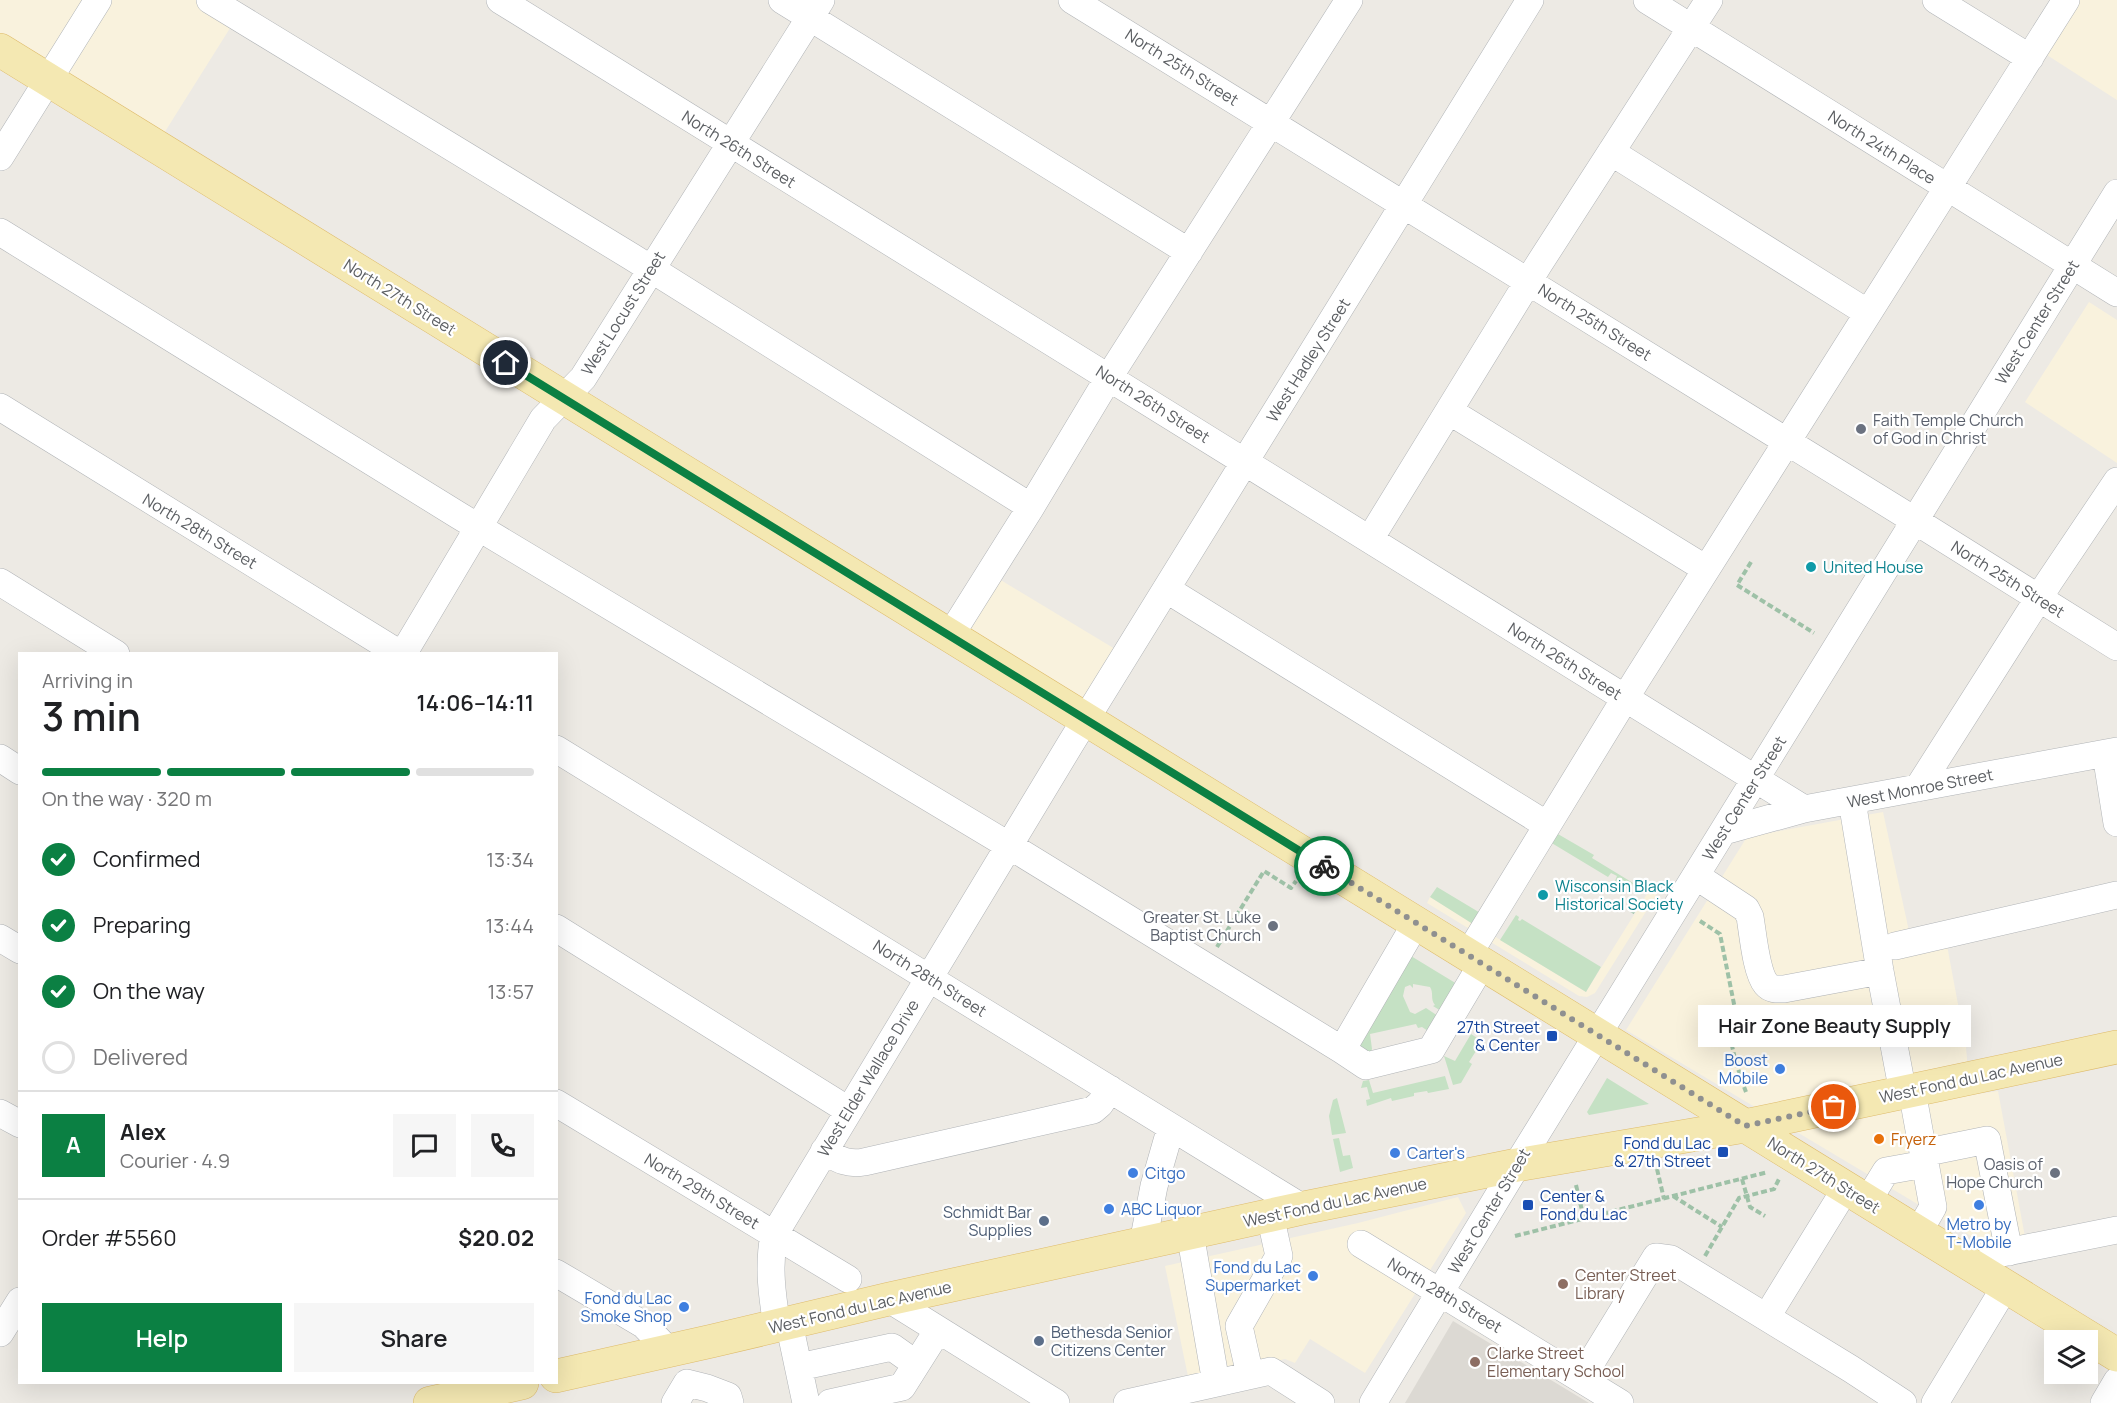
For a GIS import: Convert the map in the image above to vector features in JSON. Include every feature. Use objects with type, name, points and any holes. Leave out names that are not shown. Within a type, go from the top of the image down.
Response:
[{"type":"main road","name":"North 27th Street","points":[[0,50],[2117,1355]]},
{"type":"main road","name":"West Fond du Lac Avenue","points":[[558,1376],[889,1299],[1302,1208],[1517,1165],[1745,1126],[2117,1047]]},
{"type":"main road","points":[[430,1403],[460,1394],[516,1384]]},
{"type":"street","points":[[0,157],[98,0]]},
{"type":"street","points":[[210,0],[650,269],[1032,507]]},
{"type":"street","name":"North 26th Street","points":[[500,0],[1804,810]]},
{"type":"street","points":[[782,0],[815,9],[1189,252]]},
{"type":"street","name":"North 25th Street","points":[[1072,0],[2117,647]]},
{"type":"street","points":[[950,636],[1032,507],[1109,377],[1349,0]]},
{"type":"street","name":"West Hadley Street","points":[[1085,719],[1530,0]]},
{"type":"street","name":"North 24th Place","points":[[1647,0],[2117,293]]},
{"type":"street","points":[[1370,539],[1528,281],[1709,0]]},
{"type":"street","points":[[1936,0],[2030,58]]},
{"type":"street","points":[[0,232],[479,527],[1008,845],[1366,1066],[1431,1050],[1475,960],[1547,825],[1786,441],[2066,0]]},
{"type":"street","name":"West Locust Street","points":[[403,652],[543,419],[583,378],[815,9]]},
{"type":"street","points":[[1611,152],[1868,313]]},
{"type":"street","name":"West Center Street","points":[[1373,1403],[1517,1165],[1757,780],[1914,520],[2117,193]]},
{"type":"street","name":"North 28th Street","points":[[0,407],[399,652]]},
{"type":"street","points":[[1449,411],[1706,569]]},
{"type":"street","points":[[1918,788],[2039,598],[2117,481]]},
{"type":"street","points":[[0,582],[113,652]]},
{"type":"street","points":[[1166,589],[1547,825]]},
{"type":"street","name":"West Elder Wallace Drive","points":[[806,1403],[799,1367],[771,1288],[770,1256],[774,1234],[1085,719]]},
{"type":"street","name":"North 28th Street","points":[[558,750],[1302,1208]]},
{"type":"street","points":[[2111,752],[2117,823]]},
{"type":"street","name":"West Monroe Street","points":[[1724,831],[1804,810],[2111,752]]},
{"type":"street","points":[[0,758],[18,770]]},
{"type":"street","points":[[1852,801],[1880,971],[1924,1158],[1933,1207],[1918,1233]]},
{"type":"street","points":[[1696,876],[1746,909],[1750,917],[1761,975],[1771,988],[1785,989],[1880,971]]},
{"type":"street","points":[[1895,946],[2117,895]]},
{"type":"street","points":[[1342,1050],[1416,923]]},
{"type":"street","points":[[558,929],[848,1110]]},
{"type":"street","points":[[0,938],[18,949]]},
{"type":"street","points":[[824,1150],[844,1162],[852,1164],[864,1162],[1093,1110],[1110,1089]]},
{"type":"street","name":"North 29th Street","points":[[558,1104],[848,1278]]},
{"type":"street","points":[[0,1113],[18,1123]]},
{"type":"street","points":[[1143,1243],[1154,1186],[1172,1127]]},
{"type":"street","points":[[1774,1305],[1857,1195],[1886,1171],[1987,1140],[2009,1252]]},
{"type":"street","points":[[1250,1375],[1239,1326],[1279,1256],[1270,1215]]},
{"type":"street","points":[[1963,1261],[2117,1230]]},
{"type":"street","points":[[1190,1233],[1216,1383]]},
{"type":"street","name":"North 28th Street","points":[[1361,1244],[1620,1403]]},
{"type":"street","points":[[1581,1379],[1656,1257],[1671,1259],[1903,1403]]},
{"type":"street","points":[[558,1274],[644,1325],[669,1351]]},
{"type":"street","points":[[1935,1403],[2005,1287]]},
{"type":"street","points":[[889,1299],[1056,1403]]},
{"type":"street","points":[[0,1333],[18,1304]]},
{"type":"street","points":[[830,1403],[902,1387],[938,1330]]},
{"type":"street","points":[[799,1367],[892,1347],[916,1364]]},
{"type":"street","points":[[1127,1403],[1271,1371],[1321,1403]]},
{"type":"street","points":[[2103,1403],[2117,1381]]},
{"type":"street","points":[[681,1393],[707,1388],[728,1396],[730,1403]]},
{"type":"path","points":[[1752,561],[1737,585],[1814,633]]},
{"type":"path","points":[[1214,952],[1264,871],[1291,888],[1296,881]]},
{"type":"path","points":[[1632,913],[1640,900],[1638,899]]},
{"type":"path","points":[[1737,1018],[1731,1025],[1731,1032],[1737,1065],[1746,1092]]},
{"type":"path","points":[[1657,1169],[1664,1199]]},
{"type":"path","points":[[1515,1236],[1768,1172]]},
{"type":"path","points":[[1742,1179],[1749,1207],[1765,1216]]},
{"type":"path","points":[[1704,1256],[1739,1198],[1774,1189],[1779,1179]]},
{"type":"path","points":[[1576,1185],[1584,1219]]},
{"type":"path","points":[[1673,1196],[1722,1227]]},
{"type":"shaded area","points":[[0,0],[210,0],[237,17],[156,146],[0,50]]},
{"type":"shaded area","points":[[2066,0],[2117,0],[2117,100],[2036,48]]},
{"type":"shaded area","points":[[2089,302],[2117,320],[2117,463],[2025,402]]},
{"type":"shaded area","points":[[989,573],[1125,655],[1085,719],[950,636]]},
{"type":"shaded area","points":[[1883,812],[1909,931],[1943,924],[1966,1047],[1970,1095],[1998,1091],[2025,1237],[1986,1245],[1626,1030],[1747,837]]},
{"type":"shaded area","points":[[1650,889],[1657,894],[1595,993],[1587,997],[1579,996],[1427,903],[1430,897],[1586,992]]},
{"type":"shaded area","points":[[1458,1197],[1466,1213],[1365,1373],[1310,1339],[1295,1363],[1285,1359],[1189,1381],[1165,1266],[1358,1223]]},
{"type":"shaded area","name":"Clarke Street Elementary School","points":[[1453,1321],[1589,1403],[1405,1403]]},
{"type":"green space","points":[[1551,830],[1594,855],[1592,858],[1633,883],[1629,890],[1615,881],[1617,876],[1611,873],[1608,877],[1545,839]]},
{"type":"green space","points":[[1437,887],[1482,914],[1476,926],[1430,897]]},
{"type":"green space","points":[[1516,915],[1519,917],[1518,920],[1522,919],[1601,967],[1586,992],[1500,940]]},
{"type":"green space","points":[[1411,956],[1457,984],[1441,1011],[1433,1006],[1435,1005],[1430,987],[1413,984],[1413,988],[1410,985],[1405,987],[1403,996],[1410,1012],[1415,1014],[1426,1008],[1438,1016],[1428,1031],[1422,1027],[1418,1028],[1416,1024],[1370,1034],[1372,1049],[1370,1054],[1357,1046]]},
{"type":"green space","points":[[1471,1034],[1485,1043],[1479,1053],[1476,1051],[1469,1062],[1472,1064],[1461,1083],[1453,1085],[1444,1056],[1455,1061]]},
{"type":"green space","points":[[1445,1076],[1449,1089],[1414,1093],[1414,1096],[1392,1101],[1391,1098],[1367,1106],[1366,1100],[1370,1099],[1367,1087],[1361,1088],[1363,1081],[1369,1080],[1373,1093]]},
{"type":"green space","points":[[1607,1078],[1649,1104],[1589,1115],[1587,1112]]},
{"type":"green space","points":[[1337,1098],[1346,1133],[1332,1135],[1329,1116],[1333,1100]]},
{"type":"green space","points":[[1339,1138],[1343,1156],[1350,1155],[1353,1168],[1340,1172],[1333,1139]]},
{"type":"way so far","points":[[1324,866],[1745,1126],[1834,1107]]},
{"type":"place","name":"Faith Temple Church of God in Christ","points":[[1861,429]]},
{"type":"place","name":"United House","points":[[1811,567]]},
{"type":"place","name":"Wisconsin Black Historical Society","points":[[1543,895]]},
{"type":"place","name":"Greater St. Luke Baptist Church","points":[[1273,926]]},
{"type":"place","name":"27th Street & Center","points":[[1552,1036]]},
{"type":"place","name":"Boost Mobile","points":[[1780,1069]]},
{"type":"place","name":"Hair Zone Beauty Supply","points":[[1834,1107]]},
{"type":"place","name":"Fryerz","points":[[1879,1139]]},
{"type":"place","name":"Fond du Lac & 27th Street","points":[[1723,1152]]},
{"type":"place","name":"Carter's","points":[[1395,1153]]},
{"type":"place","name":"Citgo","points":[[1133,1173]]},
{"type":"place","name":"Oasis of Hope Church","points":[[2055,1173]]},
{"type":"place","name":"Center & Fond du Lac","points":[[1528,1205]]},
{"type":"place","name":"Metro by T-Mobile","points":[[1979,1205]]},
{"type":"place","name":"ABC Liquor","points":[[1109,1209]]},
{"type":"place","name":"Schmidt Bar Supplies","points":[[1044,1221]]},
{"type":"place","name":"Fond du Lac Supermarket","points":[[1313,1276]]},
{"type":"place","name":"Center Street Library","points":[[1563,1284]]},
{"type":"place","name":"Fond du Lac Smoke Shop","points":[[684,1307]]},
{"type":"place","name":"Bethesda Senior Citizens Center","points":[[1039,1341]]},
{"type":"place","name":"Clarke Street Elementary School","points":[[1475,1362]]},
{"type":"route","points":[[506,363],[1324,866]]}]
